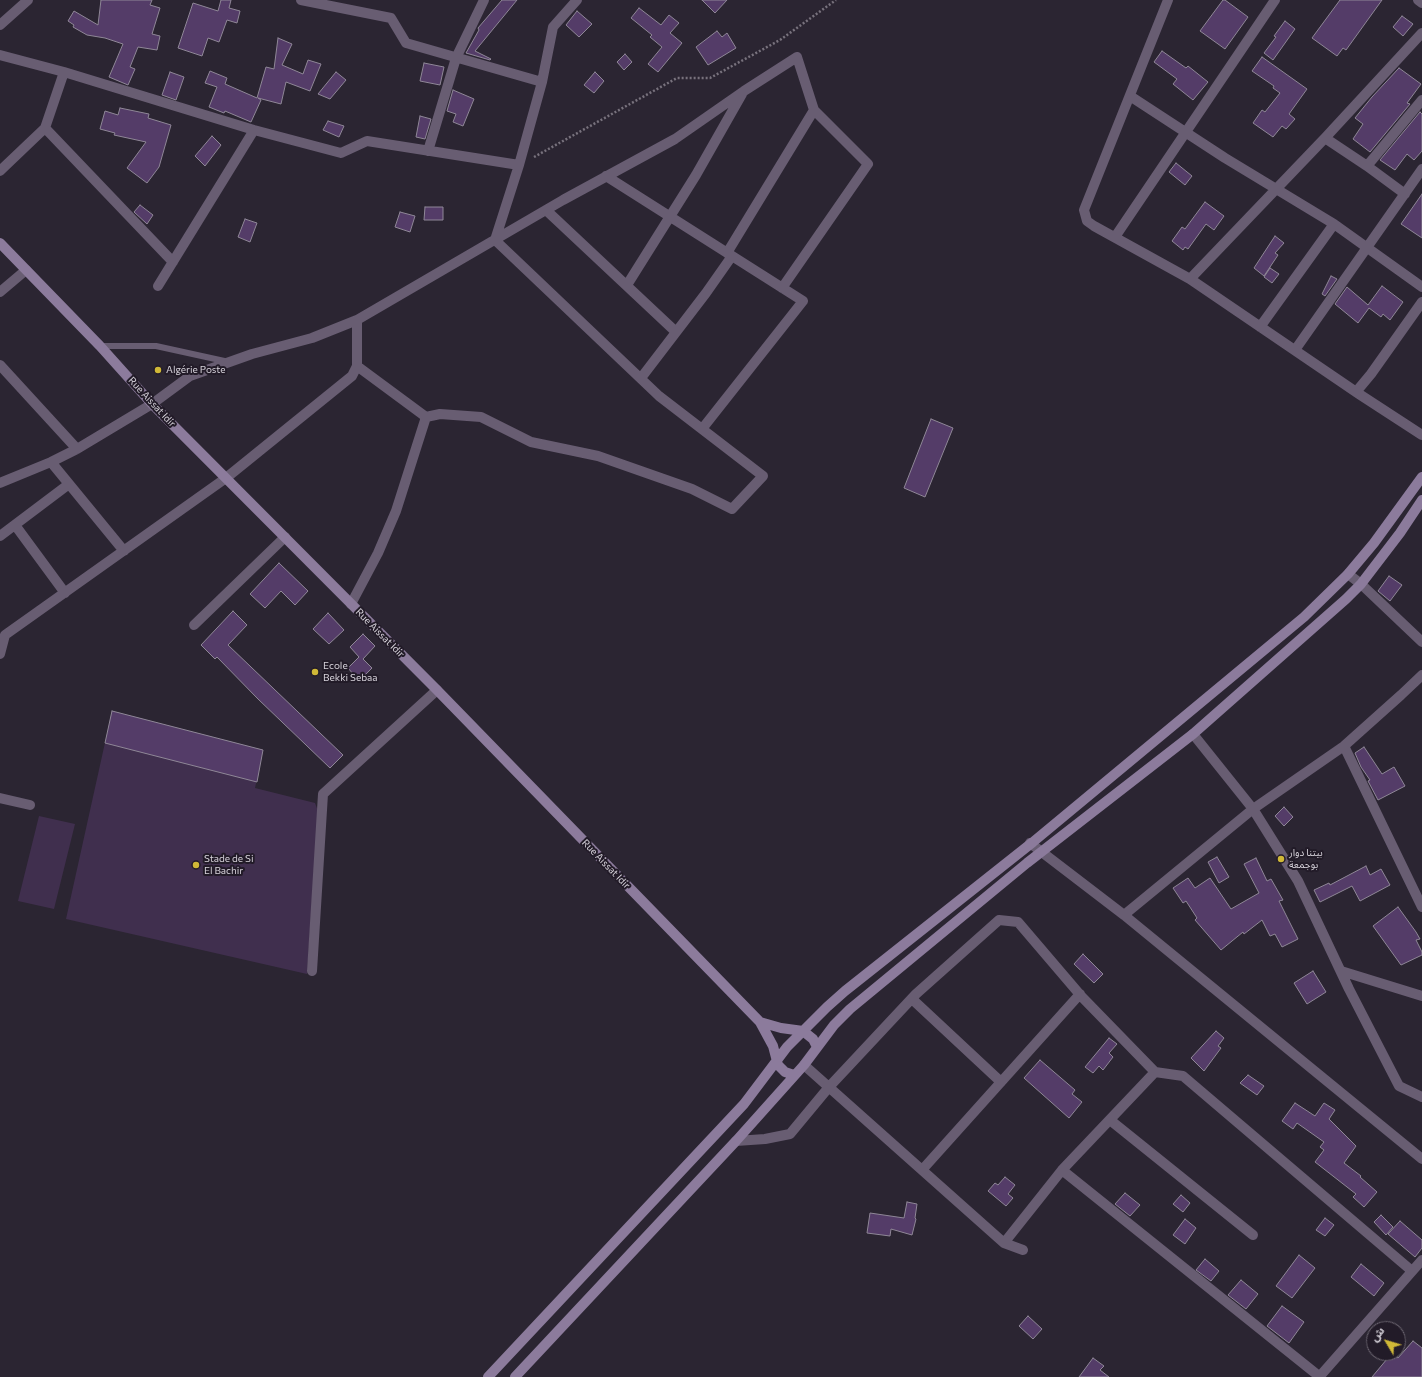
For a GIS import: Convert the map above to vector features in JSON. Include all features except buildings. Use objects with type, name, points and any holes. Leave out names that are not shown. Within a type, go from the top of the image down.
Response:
[{"type":"main road","name":"Rue Aissat Idir","points":[[0,243],[100,346],[152,404],[437,690],[760,1022]]},
{"type":"main road","points":[[488,1377],[744,1104],[787,1047],[803,1031],[845,991],[1030,843],[1304,617],[1348,574],[1374,544],[1422,477]]},
{"type":"main road","points":[[515,1377],[736,1141],[804,1065],[834,1024],[850,1008],[1041,852],[1193,734],[1361,584],[1400,533],[1422,500]]},
{"type":"main road","points":[[760,1022],[781,1028],[803,1031],[813,1039],[817,1046]]},
{"type":"main road","points":[[760,1022],[773,1046],[781,1069],[794,1075]]},
{"type":"street","points":[[1,22],[28,0]]},
{"type":"street","points":[[302,0],[391,18],[406,43],[542,82]]},
{"type":"street","points":[[428,151],[456,58],[484,0]]},
{"type":"street","points":[[495,240],[519,166],[542,82],[553,27],[578,0]]},
{"type":"street","points":[[1168,0],[1084,210],[1087,221],[1190,279],[1422,435]]},
{"type":"street","points":[[1115,237],[1275,0]]},
{"type":"street","points":[[1418,0],[1422,3]]},
{"type":"street","points":[[1190,279],[1325,138],[1422,33]]},
{"type":"street","points":[[0,55],[64,72],[254,130],[341,153],[367,141],[519,166]]},
{"type":"street","points":[[1,482],[51,462],[77,449],[152,404],[190,376],[252,354],[312,338],[358,320],[546,210],[675,139],[744,91],[797,57],[814,110],[868,164],[782,288]]},
{"type":"street","points":[[0,170],[46,128],[64,72]]},
{"type":"street","points":[[627,285],[696,175],[744,91]]},
{"type":"street","points":[[1130,96],[1225,158],[1334,224],[1422,287]]},
{"type":"street","points":[[1367,166],[1422,100]]},
{"type":"street","points":[[641,378],[706,293],[814,110]]},
{"type":"street","points":[[46,128],[173,262]]},
{"type":"street","points":[[158,286],[254,130]]},
{"type":"street","points":[[1325,138],[1405,194]]},
{"type":"street","points":[[1295,350],[1422,169]]},
{"type":"street","points":[[606,176],[803,302],[702,429]]},
{"type":"street","points":[[546,210],[676,332]]},
{"type":"street","points":[[1260,327],[1334,224]]},
{"type":"street","points":[[357,366],[426,417],[440,414],[481,417],[531,442],[598,456],[692,489],[732,509],[763,476],[659,396],[495,240]]},
{"type":"street","points":[[0,292],[26,270]]},
{"type":"street","points":[[1356,392],[1371,374],[1422,302]]},
{"type":"street","points":[[0,654],[3,633],[65,593],[226,478],[352,376],[357,366],[358,320]]},
{"type":"street","points":[[0,365],[77,449]]},
{"type":"street","points":[[351,604],[378,552],[396,511],[426,417]]},
{"type":"street","points":[[51,462],[124,551]]},
{"type":"street","points":[[0,536],[68,484]]},
{"type":"street","points":[[15,525],[65,593]]},
{"type":"street","points":[[194,625],[285,537]]},
{"type":"street","points":[[1348,574],[1361,584],[1422,642]]},
{"type":"street","points":[[1124,915],[1253,809],[1344,746],[1401,696],[1422,675]]},
{"type":"street","points":[[312,971],[322,794],[437,690]]},
{"type":"street","points":[[1193,734],[1253,809],[1298,881],[1341,971],[1399,1086],[1422,1097]]},
{"type":"street","points":[[1344,746],[1422,907]]},
{"type":"street","points":[[0,798],[30,805]]},
{"type":"street","points":[[1030,843],[1124,915],[1422,1159]]},
{"type":"street","points":[[736,1141],[765,1140],[790,1134],[829,1086],[912,999],[999,920],[1018,922],[1080,994],[1155,1072],[1183,1076],[1412,1271]]},
{"type":"street","points":[[1341,971],[1422,996]]},
{"type":"street","points":[[922,1170],[1080,994]]},
{"type":"street","points":[[912,999],[1001,1082]]},
{"type":"street","points":[[804,1065],[1004,1243],[1023,1250]]},
{"type":"street","points":[[1004,1243],[1062,1170],[1155,1072]]},
{"type":"street","points":[[1110,1120],[1253,1235]]},
{"type":"street","points":[[1062,1170],[1320,1377],[1422,1260]]},
{"type":"lane","points":[[100,346],[156,346],[229,362]]},
{"type":"path","points":[[519,166],[678,78],[710,78],[780,40],[836,0]]},
{"type":"shaded area","name":"Stade de Si El Bachir","points":[[112,711],[263,750],[255,788],[315,803],[318,811],[307,974],[66,919]]},
{"type":"shaded area","points":[[39,816],[75,824],[54,909],[18,901]]},
{"type":"place","name":"Algérie Poste","points":[[158,370]]},
{"type":"place","name":"Ecole Bekki Sebaa","points":[[315,672]]},
{"type":"place","name":"بيتنا دوار بوجمعة","points":[[1281,859]]},
{"type":"place","name":"Stade de Si El Bachir","points":[[196,865]]}]
